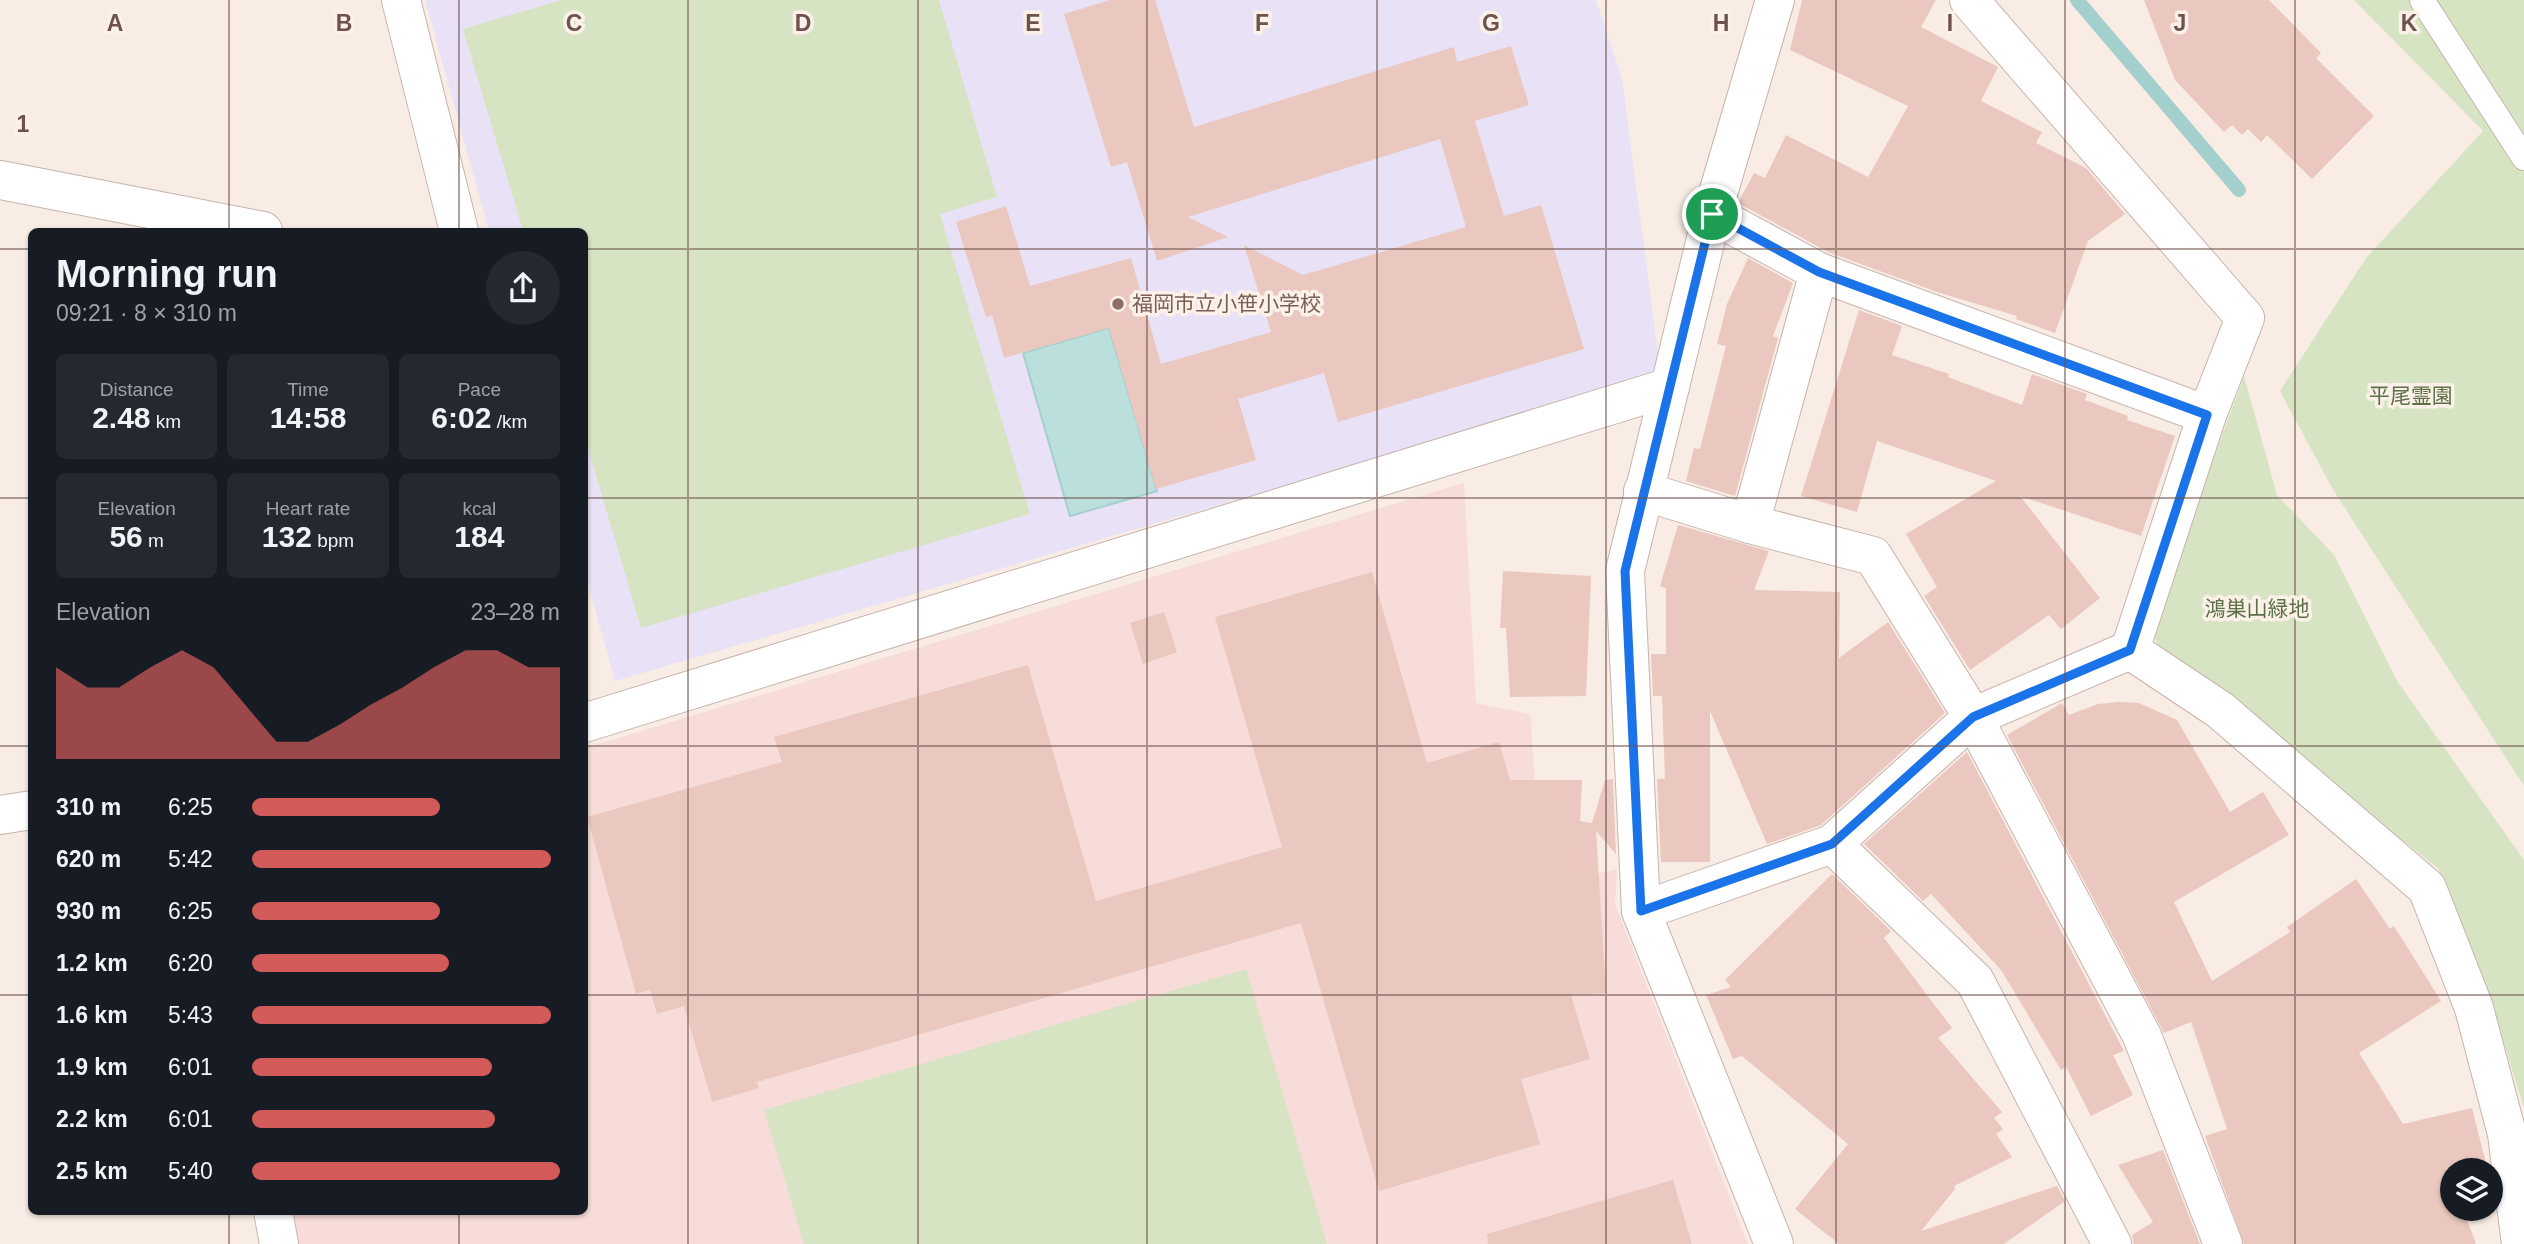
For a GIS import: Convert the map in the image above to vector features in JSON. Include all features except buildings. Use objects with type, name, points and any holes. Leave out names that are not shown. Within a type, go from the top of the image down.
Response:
[{"type":"street","points":[[401,0],[458,228]]},
{"type":"street","points":[[1774,1244],[1641,911],[1625,571],[1712,214],[1775,0]]},
{"type":"street","points":[[1641,911],[1832,844],[1973,717],[2130,650],[2207,415],[2245,318],[1969,0]]},
{"type":"street","points":[[0,180],[248,228]]},
{"type":"street","points":[[1712,214],[1819,272],[2207,415]]},
{"type":"street","points":[[1750,524],[1819,272]]},
{"type":"street","points":[[588,722],[1670,387]]},
{"type":"street","points":[[1643,491],[1750,524],[1873,556],[1973,717],[2142,1036],[2223,1244]]},
{"type":"street","points":[[2130,650],[2220,710],[2427,888],[2474,1008],[2507,1134],[2521,1244]]},
{"type":"street","points":[[0,816],[28,811]]},
{"type":"street","points":[[1832,844],[1975,981],[2112,1244]]},
{"type":"street","points":[[274,1215],[279,1244]]},
{"type":"lane","points":[[2422,0],[2524,158]]},
{"type":"shaded area","name":"福岡市立小笹小学校","points":[[425,0],[1596,0],[1622,79],[1661,376],[615,681],[588,584],[588,228],[488,228]]},
{"type":"shaded area","points":[[1464,483],[1476,703],[1530,714],[1543,887],[1617,869],[1615,904],[1748,1244],[296,1244],[292,1215],[588,1215],[588,747]]},
{"type":"green space","points":[[561,0],[939,0],[997,197],[940,214],[1030,514],[641,628],[588,448],[588,228],[522,228],[463,29]]},
{"type":"green space","name":"平尾霊園","points":[[2354,0],[2524,0],[2524,786],[2332,488],[2280,391],[2366,258],[2483,131]]},
{"type":"green space","name":"鴻巣山緑地","points":[[2244,376],[2277,495],[2334,555],[2397,681],[2524,860],[2524,1108],[2490,998],[2438,868],[2159,652],[2152,625]]},
{"type":"green space","points":[[1246,969],[1327,1244],[804,1244],[764,1110]]},
{"type":"water","points":[[1109,328],[1157,491],[1070,516],[1023,353]]},
{"type":"waterway","points":[[2077,0],[2239,190]]},
{"type":"place","name":"福岡市立小笹小学校","points":[[1118,304]]},
{"type":"route","points":[[1712,214],[1819,272],[2207,415],[2130,650],[1973,717],[1832,844],[1641,911],[1625,571],[1712,214]]}]
